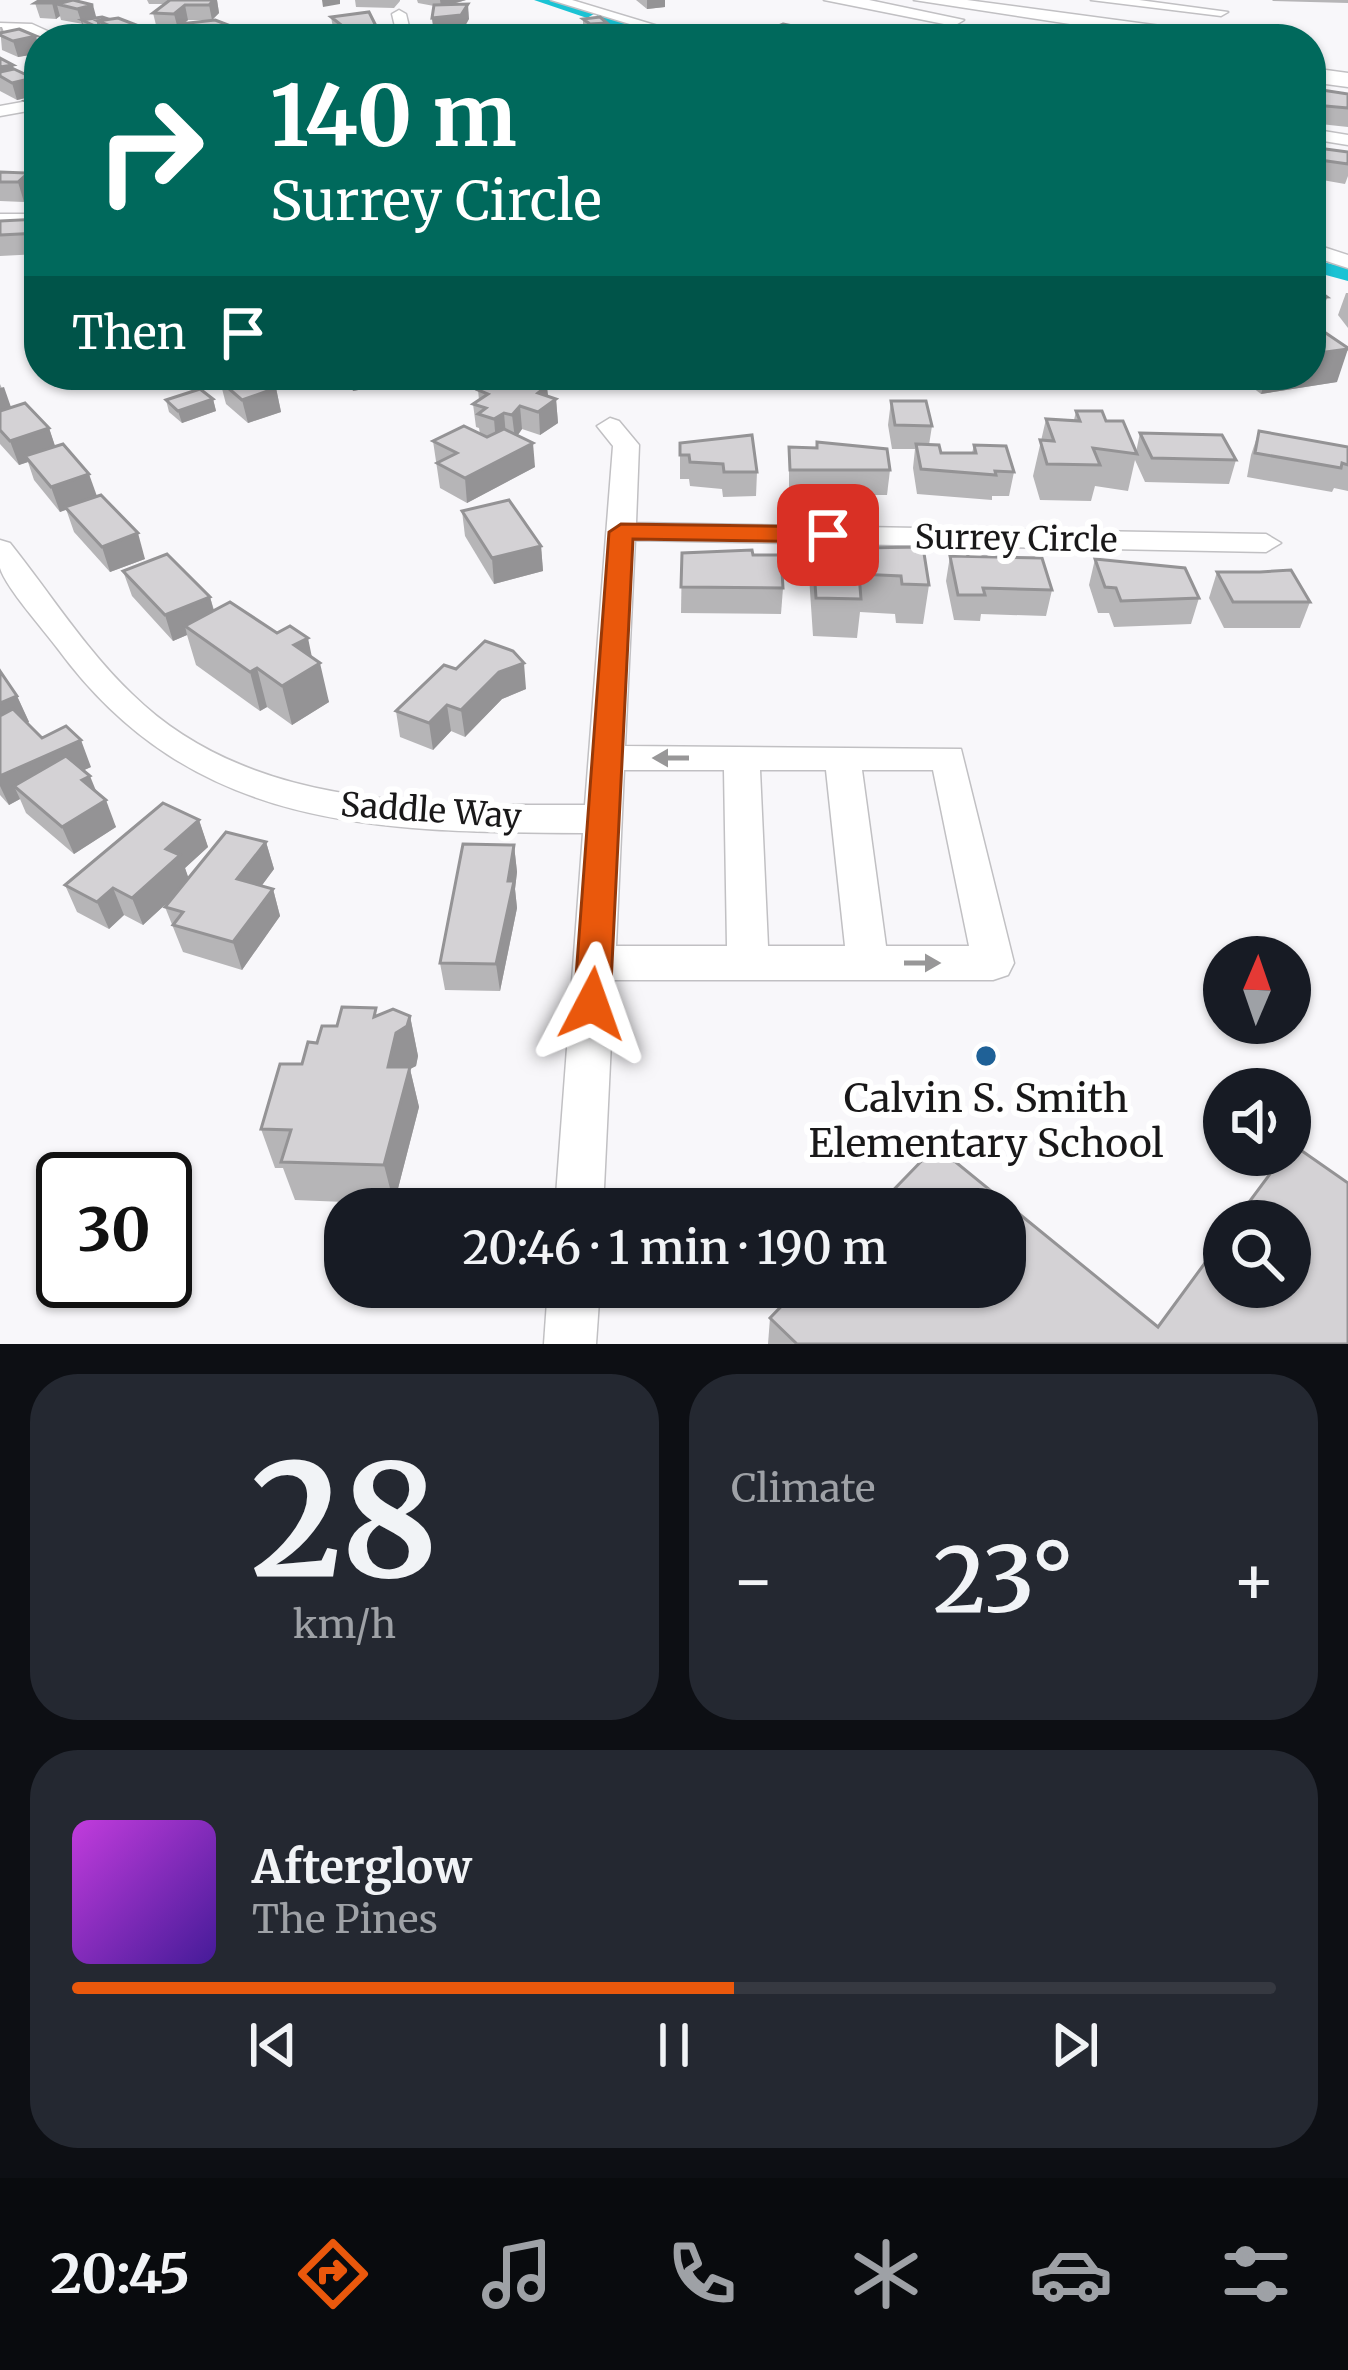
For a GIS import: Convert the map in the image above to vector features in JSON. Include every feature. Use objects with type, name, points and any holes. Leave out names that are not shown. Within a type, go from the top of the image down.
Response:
[{"type":"highway","points":[[834,0],[991,24]]},
{"type":"highway","points":[[924,0],[1102,24]]},
{"type":"street","points":[[559,0],[642,24]]},
{"type":"street","points":[[1098,0],[1221,12],[1215,0]]},
{"type":"street","points":[[399,14],[401,24]]},
{"type":"street","points":[[580,1188],[626,445],[610,426]]},
{"type":"street","name":"Surrey Circle","points":[[621,532],[1266,543]]},
{"type":"street","name":"Saddle Way","points":[[0,549],[135,717],[198,759],[281,791],[373,811],[603,818]]},
{"type":"street","points":[[595,963],[993,963],[948,758],[610,758]]},
{"type":"street","points":[[742,758],[748,963]]},
{"type":"street","points":[[842,758],[868,964]]},
{"type":"street","points":[[570,1344],[573,1308]]},
{"type":"building","points":[[73,0],[93,5],[77,9],[57,4]]},
{"type":"building","points":[[170,0],[214,0],[209,5],[185,5],[174,14],[153,13]]},
{"type":"building","points":[[468,4],[461,15],[432,18],[434,5]]},
{"type":"building","points":[[369,12],[375,24],[340,24],[331,17]]},
{"type":"building","points":[[600,17],[607,23],[590,24],[583,19]]},
{"type":"building","points":[[118,18],[133,24],[105,24],[98,21]]},
{"type":"building","points":[[215,20],[226,24],[180,24]]},
{"type":"building","points":[[19,29],[24,39],[13,41],[0,33]]},
{"type":"building","points":[[14,69],[24,74],[24,80],[12,83],[0,72]]},
{"type":"building","points":[[1326,91],[1348,94],[1348,108],[1326,106]]},
{"type":"building","points":[[1326,149],[1348,152],[1348,164],[1326,161]]},
{"type":"building","points":[[0,172],[24,173],[18,182],[0,182]]},
{"type":"building","points":[[24,220],[24,234],[0,235],[0,221]]},
{"type":"building","points":[[1326,333],[1348,348],[1326,352]]},
{"type":"building","points":[[197,390],[213,399],[178,411],[166,400]]},
{"type":"building","points":[[230,390],[270,390],[242,400]]},
{"type":"building","points":[[478,390],[542,390],[538,393],[556,399],[538,412],[520,406],[512,415],[504,413],[494,419],[478,414],[486,408],[473,404],[488,394]]},
{"type":"building","points":[[891,401],[926,401],[932,426],[895,425]]},
{"type":"building","points":[[25,403],[49,428],[10,441],[0,430],[0,411]]},
{"type":"building","points":[[1076,411],[1102,411],[1106,421],[1123,421],[1137,454],[1093,448],[1100,465],[1047,464],[1040,440],[1054,441],[1046,419],[1080,421]]},
{"type":"building","points":[[464,426],[487,437],[504,429],[533,443],[465,478],[437,463],[457,453],[433,441]]},
{"type":"building","points":[[1259,431],[1348,447],[1348,465],[1342,463],[1341,468],[1255,453]]},
{"type":"building","points":[[1140,433],[1222,435],[1236,460],[1152,458]]},
{"type":"building","points":[[752,435],[757,472],[724,472],[723,464],[690,462],[689,455],[680,455],[680,443]]},
{"type":"building","points":[[817,442],[887,449],[890,470],[790,470],[789,447],[817,448]]},
{"type":"building","points":[[63,444],[89,474],[51,487],[25,456]]},
{"type":"building","points":[[916,444],[939,445],[941,453],[976,453],[974,445],[1006,446],[1014,472],[921,469]]},
{"type":"building","points":[[101,495],[138,533],[102,547],[65,507]]},
{"type":"building","points":[[509,500],[541,546],[492,558],[462,511]]},
{"type":"building","points":[[812,539],[860,541],[860,548],[923,547],[929,585],[902,584],[901,576],[859,574],[861,599],[816,598]]},
{"type":"building","points":[[752,550],[753,555],[781,555],[783,588],[681,587],[682,553]]},
{"type":"building","points":[[167,554],[210,597],[165,615],[123,571]]},
{"type":"building","points":[[950,556],[1042,558],[1052,590],[983,588],[985,595],[958,595]]},
{"type":"building","points":[[1095,559],[1185,568],[1199,598],[1121,601],[1116,588],[1105,587]]},
{"type":"building","points":[[1291,570],[1310,602],[1233,602],[1217,572],[1260,572]]},
{"type":"building","points":[[230,602],[277,633],[290,626],[308,638],[294,645],[320,663],[282,686],[257,668],[250,672],[185,626]]},
{"type":"building","points":[[485,641],[513,651],[524,663],[499,672],[461,710],[447,705],[429,723],[396,711],[444,665],[456,669]]},
{"type":"building","points":[[0,671],[17,696],[0,703]]},
{"type":"building","points":[[13,709],[42,738],[66,726],[81,740],[0,776],[0,716]]},
{"type":"building","points":[[66,756],[90,776],[82,780],[106,800],[62,827],[14,786]]},
{"type":"building","points":[[163,803],[199,820],[166,849],[180,855],[132,898],[113,888],[97,902],[65,885]]},
{"type":"building","points":[[226,832],[266,842],[237,879],[273,889],[233,942],[173,925],[183,912],[165,907]]},
{"type":"building","points":[[463,844],[514,845],[508,881],[514,881],[496,964],[440,963]]},
{"type":"building","points":[[342,1007],[376,1008],[374,1017],[393,1009],[410,1016],[407,1026],[396,1033],[388,1067],[410,1067],[384,1165],[281,1162],[291,1130],[261,1129],[280,1064],[302,1064],[308,1042],[317,1043],[322,1026],[337,1026]]},
{"type":"building","points":[[936,1146],[988,1188],[895,1188]]},
{"type":"building","points":[[1311,1157],[1348,1183],[1348,1344],[797,1344],[770,1318],[780,1308],[1026,1308],[1026,1219],[1158,1327],[1203,1266],[1203,1308],[1311,1308],[1311,1200],[1251,1200],[1268,1176],[1311,1176]]},
{"type":"waterway","points":[[541,0],[587,14]]},
{"type":"waterway","points":[[598,18],[620,24]]},
{"type":"waterway","points":[[1326,269],[1348,275]]},
{"type":"place","name":"Calvin S. Smith Elementary School","points":[[986,1056]]},
{"type":"route","points":[[592,1004],[621,532],[828,535]]}]
